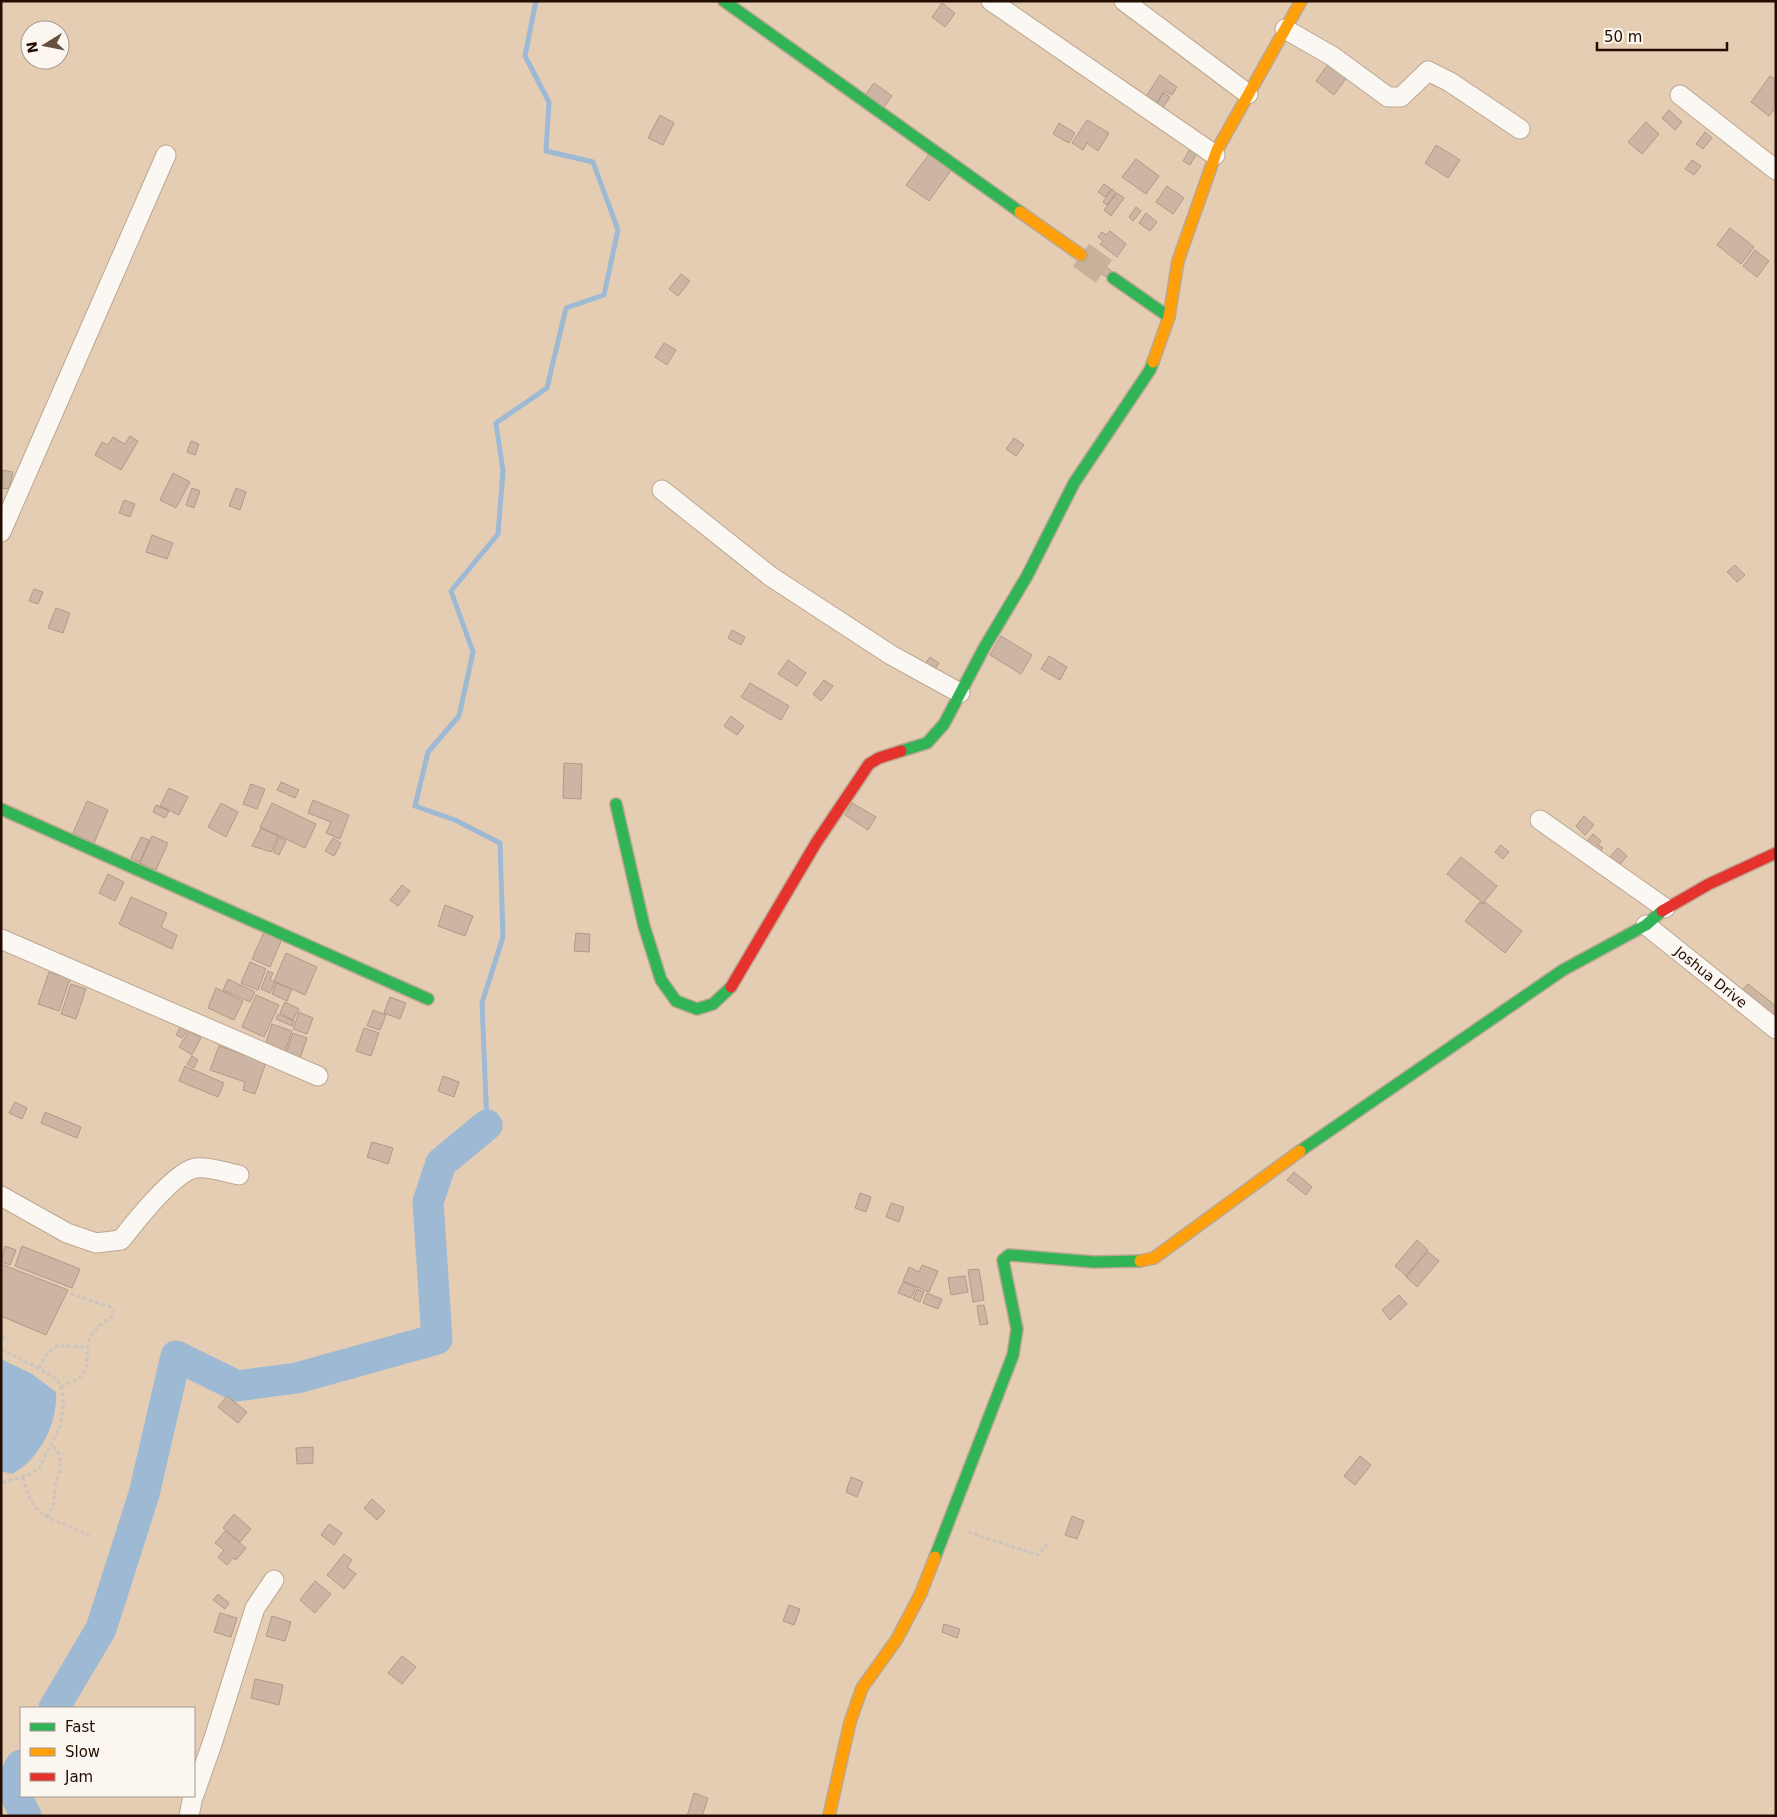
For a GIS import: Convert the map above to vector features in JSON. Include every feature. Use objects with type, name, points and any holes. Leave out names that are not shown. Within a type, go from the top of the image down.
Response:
[{"type":"street","points":[[724,1],[1080,255]]},
{"type":"street","points":[[991,1],[1215,155]]},
{"type":"street","points":[[1124,1],[1248,94]]},
{"type":"street","points":[[616,804],[644,926],[661,980],[676,1001],[684,1006],[696,1009],[714,1004],[732,986],[816,843],[869,764],[880,758],[927,743],[944,724],[1027,576],[1074,483],[1150,370],[1169,317],[1178,261],[1215,155],[1301,1]]},
{"type":"street","points":[[1285,29],[1332,56],[1388,97],[1400,97],[1428,71],[1450,82],[1520,129]]},
{"type":"street","points":[[1680,94],[1776,170]]},
{"type":"street","points":[[1,532],[166,155]]},
{"type":"street","points":[[1113,278],[1169,317]]},
{"type":"street","points":[[662,490],[770,576],[891,655],[960,693]]},
{"type":"street","points":[[1,810],[428,999]]},
{"type":"street","points":[[1540,820],[1665,908]]},
{"type":"street","points":[[829,1816],[850,1722],[862,1688],[897,1638],[920,1593],[948,1526],[1013,1356],[1017,1329],[1003,1268],[1003,1260],[1009,1255],[1104,1262],[1143,1262],[1154,1258],[1414,1070],[1563,970],[1646,925],[1665,908],[1709,884],[1776,853]]},
{"type":"street","name":"Joshua Drive","points":[[1646,925],[1776,1029]]},
{"type":"street","points":[[1,939],[318,1076]]},
{"type":"street","points":[[1,1196],[67,1233],[96,1243],[121,1240],[148,1206],[186,1170],[198,1167],[239,1175]]},
{"type":"street","points":[[195,1792],[214,1741],[255,1608],[274,1580]]},
{"type":"street","points":[[189,1816],[194,1797]]},
{"type":"path","points":[[61,1386],[75,1381],[84,1373],[88,1363],[88,1340],[96,1329],[112,1316],[114,1311],[110,1307],[71,1294]]},
{"type":"path","points":[[1,1337],[9,1340]]},
{"type":"path","points":[[39,1368],[47,1354],[56,1346],[88,1347]]},
{"type":"path","points":[[1,1350],[53,1376],[61,1386],[64,1403],[60,1426],[40,1467],[24,1477],[1,1483]]},
{"type":"path","points":[[46,1517],[54,1507],[55,1488],[62,1466],[57,1450],[52,1445]]},
{"type":"path","points":[[24,1477],[34,1507],[46,1517],[92,1538]]},
{"type":"path","points":[[948,1526],[1038,1555],[1049,1541]]},
{"type":"water","points":[[1,1359],[32,1374],[56,1392],[54,1416],[45,1439],[31,1460],[12,1474],[1,1471]]},
{"type":"building","points":[[942,3],[955,13],[945,27],[932,17]]},
{"type":"building","points":[[1331,60],[1349,74],[1334,95],[1316,81]]},
{"type":"building","points":[[1160,75],[1177,87],[1172,95],[1164,91],[1155,105],[1145,98]]},
{"type":"building","points":[[1770,76],[1776,80],[1776,107],[1769,116],[1751,102]]},
{"type":"building","points":[[874,83],[892,96],[881,111],[863,98]]},
{"type":"building","points":[[1164,93],[1170,97],[1162,109],[1156,105]]},
{"type":"building","points":[[1669,110],[1682,122],[1675,130],[1662,118]]},
{"type":"building","points":[[660,115],[674,123],[663,145],[648,138]]},
{"type":"building","points":[[1087,120],[1109,133],[1098,151],[1087,143],[1083,150],[1072,143]]},
{"type":"building","points":[[1646,122],[1659,134],[1642,154],[1628,142]]},
{"type":"building","points":[[1059,123],[1075,133],[1069,143],[1053,134]]},
{"type":"building","points":[[1705,132],[1712,138],[1703,149],[1696,144]]},
{"type":"building","points":[[1193,144],[1200,148],[1190,165],[1183,161]]},
{"type":"building","points":[[1436,145],[1460,160],[1448,178],[1425,163]]},
{"type":"building","points":[[930,153],[952,169],[929,201],[906,185]]},
{"type":"building","points":[[1136,159],[1159,176],[1146,194],[1122,177]]},
{"type":"building","points":[[1692,160],[1701,166],[1694,175],[1685,169]]},
{"type":"building","points":[[1104,184],[1111,189],[1105,197],[1098,192]]},
{"type":"building","points":[[1167,186],[1184,198],[1173,214],[1156,202]]},
{"type":"building","points":[[1112,189],[1116,193],[1107,205],[1103,202]]},
{"type":"building","points":[[1117,193],[1124,198],[1111,216],[1104,210]]},
{"type":"building","points":[[1136,207],[1141,211],[1133,221],[1129,217]]},
{"type":"building","points":[[1146,213],[1157,222],[1150,231],[1139,223]]},
{"type":"building","points":[[1730,228],[1754,247],[1741,264],[1717,245]]},
{"type":"building","points":[[1110,231],[1126,244],[1117,257],[1100,244],[1103,241],[1098,237],[1102,232],[1106,235]]},
{"type":"building","points":[[1755,250],[1769,261],[1757,277],[1743,266]]},
{"type":"building","points":[[1083,251],[1116,274],[1111,280],[1078,258]]},
{"type":"building","points":[[681,274],[690,281],[678,296],[669,289]]},
{"type":"building","points":[[664,343],[676,350],[667,365],[655,357]]},
{"type":"building","points":[[130,436],[138,441],[121,470],[95,455],[102,442],[108,445],[113,437],[125,444]]},
{"type":"building","points":[[1014,438],[1024,445],[1016,456],[1006,449]]},
{"type":"building","points":[[191,441],[199,444],[195,455],[187,452]]},
{"type":"building","points":[[3,470],[13,472],[9,489],[1,488]]},
{"type":"building","points":[[173,473],[190,482],[176,508],[160,500]]},
{"type":"building","points":[[192,488],[200,491],[194,508],[186,505]]},
{"type":"building","points":[[236,488],[246,492],[240,510],[229,506]]},
{"type":"building","points":[[124,500],[135,504],[130,517],[119,513]]},
{"type":"building","points":[[152,535],[173,543],[167,559],[146,552]]},
{"type":"building","points":[[1735,565],[1745,575],[1737,582],[1727,572]]},
{"type":"building","points":[[34,589],[43,592],[38,604],[29,601]]},
{"type":"building","points":[[56,608],[70,613],[63,633],[48,628]]},
{"type":"building","points":[[732,630],[745,637],[741,645],[728,638]]},
{"type":"building","points":[[1001,636],[1032,655],[1021,674],[990,655]]},
{"type":"building","points":[[1049,656],[1067,667],[1060,680],[1041,669]]},
{"type":"building","points":[[930,657],[939,663],[932,674],[923,667]]},
{"type":"building","points":[[788,660],[806,673],[797,686],[778,674]]},
{"type":"building","points":[[824,680],[833,686],[821,701],[813,694]]},
{"type":"building","points":[[750,683],[789,706],[781,720],[741,697]]},
{"type":"building","points":[[731,716],[744,726],[737,735],[724,726]]},
{"type":"building","points":[[564,763],[582,764],[581,799],[563,798]]},
{"type":"building","points":[[281,782],[299,790],[295,798],[277,790]]},
{"type":"building","points":[[251,784],[265,789],[257,809],[243,804]]},
{"type":"building","points":[[169,788],[188,797],[179,815],[160,806]]},
{"type":"building","points":[[313,800],[349,815],[340,839],[326,833],[331,822],[308,813]]},
{"type":"building","points":[[87,801],[108,810],[94,843],[73,833]]},
{"type":"building","points":[[221,803],[238,812],[226,837],[208,827]]},
{"type":"building","points":[[272,803],[316,824],[305,848],[260,827]]},
{"type":"building","points":[[852,803],[876,817],[868,830],[845,815]]},
{"type":"building","points":[[156,805],[169,811],[165,818],[153,812]]},
{"type":"building","points":[[1584,816],[1594,825],[1585,835],[1576,826]]},
{"type":"building","points":[[261,828],[278,836],[271,852],[252,846]]},
{"type":"building","points":[[1593,834],[1601,841],[1598,845],[1603,848],[1597,856],[1584,845]]},
{"type":"building","points":[[152,836],[168,843],[156,870],[140,863]]},
{"type":"building","points":[[141,837],[149,840],[140,862],[131,858]]},
{"type":"building","points":[[279,837],[286,841],[279,855],[273,852]]},
{"type":"building","points":[[333,838],[341,843],[334,856],[325,851]]},
{"type":"building","points":[[1501,845],[1509,852],[1503,859],[1495,852]]},
{"type":"building","points":[[1618,848],[1627,856],[1614,871],[1605,862]]},
{"type":"building","points":[[1461,857],[1497,886],[1483,903],[1447,874]]},
{"type":"building","points":[[108,874],[124,882],[115,901],[99,893]]},
{"type":"building","points":[[402,885],[410,891],[398,906],[390,900]]},
{"type":"building","points":[[131,897],[167,913],[161,927],[177,935],[172,949],[119,924]]},
{"type":"building","points":[[1480,902],[1483,904],[1485,902],[1522,931],[1505,953],[1465,921]]},
{"type":"building","points":[[445,905],[473,916],[465,936],[438,926]]},
{"type":"building","points":[[264,932],[282,939],[270,967],[252,959]]},
{"type":"building","points":[[576,933],[590,934],[589,952],[574,951]]},
{"type":"building","points":[[286,953],[317,967],[305,995],[274,981]]},
{"type":"building","points":[[250,962],[266,969],[258,990],[241,983]]},
{"type":"building","points":[[268,971],[273,973],[270,980],[275,982],[270,993],[261,989]]},
{"type":"building","points":[[49,972],[70,979],[59,1011],[38,1004]]},
{"type":"building","points":[[228,979],[255,992],[250,1002],[223,990]]},
{"type":"building","points":[[276,983],[292,989],[287,1001],[272,994]]},
{"type":"building","points":[[71,984],[86,989],[76,1019],[61,1014]]},
{"type":"building","points":[[1748,984],[1776,1006],[1776,1025],[1738,995]]},
{"type":"building","points":[[216,988],[243,1001],[234,1020],[208,1008]]},
{"type":"building","points":[[256,995],[279,1005],[264,1037],[242,1027]]},
{"type":"building","points":[[390,997],[406,1003],[400,1019],[384,1013]]},
{"type":"building","points":[[285,1002],[299,1009],[293,1020],[280,1013]]},
{"type":"building","points":[[373,1010],[386,1015],[380,1030],[367,1026]]},
{"type":"building","points":[[299,1012],[313,1018],[307,1034],[293,1029]]},
{"type":"building","points":[[278,1014],[294,1021],[292,1026],[276,1019]]},
{"type":"building","points":[[272,1024],[292,1031],[284,1055],[264,1048]]},
{"type":"building","points":[[181,1026],[188,1029],[182,1038],[176,1035]]},
{"type":"building","points":[[364,1028],[379,1033],[371,1056],[356,1051]]},
{"type":"building","points":[[189,1031],[201,1038],[192,1055],[179,1047]]},
{"type":"building","points":[[293,1033],[307,1038],[299,1061],[285,1057]]},
{"type":"building","points":[[219,1046],[266,1062],[255,1094],[243,1090],[245,1082],[210,1070]]},
{"type":"building","points":[[192,1056],[198,1060],[194,1068],[187,1064]]},
{"type":"building","points":[[185,1066],[224,1083],[218,1097],[179,1081]]},
{"type":"building","points":[[443,1076],[459,1082],[454,1097],[438,1091]]},
{"type":"building","points":[[15,1102],[27,1108],[22,1119],[9,1113]]},
{"type":"building","points":[[45,1112],[81,1127],[77,1138],[41,1123]]},
{"type":"building","points":[[372,1142],[393,1148],[388,1164],[367,1157]]},
{"type":"building","points":[[1294,1172],[1312,1187],[1306,1195],[1287,1180]]},
{"type":"building","points":[[860,1193],[871,1197],[866,1212],[855,1208]]},
{"type":"building","points":[[891,1203],[904,1207],[899,1222],[886,1217]]},
{"type":"building","points":[[1417,1240],[1428,1250],[1406,1276],[1395,1266]]},
{"type":"building","points":[[5,1246],[16,1250],[10,1265],[1,1262]]},
{"type":"building","points":[[22,1246],[80,1269],[72,1288],[15,1266]]},
{"type":"building","points":[[1428,1252],[1439,1261],[1417,1287],[1406,1277]]},
{"type":"building","points":[[1,1264],[68,1290],[46,1335],[1,1316]]},
{"type":"building","points":[[922,1265],[938,1271],[929,1292],[903,1281],[909,1267],[919,1272]]},
{"type":"building","points":[[979,1269],[984,1300],[973,1302],[968,1270]]},
{"type":"building","points":[[965,1276],[968,1292],[951,1295],[948,1278]]},
{"type":"building","points":[[903,1282],[916,1287],[911,1298],[898,1293]]},
{"type":"building","points":[[917,1289],[924,1292],[920,1302],[913,1299]]},
{"type":"building","points":[[927,1293],[942,1299],[938,1309],[923,1303]]},
{"type":"building","points":[[1399,1295],[1407,1304],[1390,1320],[1382,1310]]},
{"type":"building","points":[[984,1305],[988,1324],[980,1325],[977,1306]]},
{"type":"building","points":[[227,1396],[247,1412],[238,1423],[218,1407]]},
{"type":"building","points":[[313,1447],[313,1463],[297,1464],[296,1448]]},
{"type":"building","points":[[1360,1456],[1371,1465],[1355,1485],[1344,1476]]},
{"type":"building","points":[[851,1477],[863,1482],[857,1497],[846,1492]]},
{"type":"building","points":[[372,1499],[385,1511],[377,1520],[364,1508]]},
{"type":"building","points":[[234,1514],[251,1529],[240,1542],[223,1528]]},
{"type":"building","points":[[1072,1516],[1084,1521],[1077,1539],[1065,1535]]},
{"type":"building","points":[[329,1524],[342,1533],[334,1545],[321,1535]]},
{"type":"building","points":[[225,1531],[246,1548],[236,1560],[233,1558],[227,1565],[218,1557],[224,1550],[215,1543]]},
{"type":"building","points":[[344,1554],[352,1560],[347,1567],[356,1574],[344,1589],[327,1575]]},
{"type":"building","points":[[315,1581],[331,1594],[315,1613],[300,1600]]},
{"type":"building","points":[[218,1594],[229,1603],[225,1609],[213,1600]]},
{"type":"building","points":[[789,1605],[800,1609],[794,1625],[783,1621]]},
{"type":"building","points":[[220,1613],[237,1618],[231,1637],[214,1632]]},
{"type":"building","points":[[272,1616],[291,1622],[285,1641],[266,1636]]},
{"type":"building","points":[[944,1624],[960,1629],[957,1638],[942,1632]]},
{"type":"building","points":[[402,1656],[416,1667],[402,1684],[388,1673]]},
{"type":"building","points":[[255,1679],[283,1685],[279,1705],[251,1698]]},
{"type":"building","points":[[694,1793],[708,1798],[702,1816],[687,1816]]},
{"type":"waterway","points":[[487,1125],[482,1003],[503,937],[500,843],[455,820],[415,806],[428,752],[459,716],[473,652],[451,591],[498,534],[503,471],[496,423],[547,388],[566,308],[604,295],[618,230],[593,162],[546,151],[549,102],[525,56],[536,1]]},
{"type":"waterway","points":[[55,1707],[101,1629],[144,1494],[176,1356],[237,1386],[297,1378],[437,1339],[428,1202],[441,1163],[487,1125]]},
{"type":"waterway","points":[[20,1767],[10,1784],[26,1816]]},
{"type":"tunnel","points":[[1081,255],[1113,278]]},
{"type":"traffic: fast","points":[[724,1],[1020,212]]},
{"type":"traffic: fast","points":[[1113,278],[1169,317]]},
{"type":"traffic: fast","points":[[901,751],[927,743],[944,724],[984,648],[1027,576],[1074,483],[1150,370],[1153,362]]},
{"type":"traffic: fast","points":[[616,804],[644,926],[661,980],[676,1001],[697,1009],[713,1004],[731,987]]},
{"type":"traffic: fast","points":[[1,809],[428,999]]},
{"type":"traffic: fast","points":[[1300,1151],[1563,970],[1646,925],[1662,911]]},
{"type":"traffic: fast","points":[[935,1557],[1013,1355],[1017,1329],[1003,1260],[1009,1255],[1094,1262],[1140,1261]]},
{"type":"traffic: slow","points":[[1153,362],[1169,317],[1178,261],[1217,150],[1301,1]]},
{"type":"traffic: slow","points":[[1020,212],[1081,255]]},
{"type":"traffic: slow","points":[[1140,1261],[1154,1258],[1300,1151]]},
{"type":"traffic: slow","points":[[829,1816],[850,1722],[862,1688],[897,1639],[921,1593],[935,1557]]},
{"type":"traffic: jam","points":[[731,987],[816,843],[869,764],[879,758],[901,751]]},
{"type":"traffic: jam","points":[[1662,911],[1709,884],[1776,853]]}]
